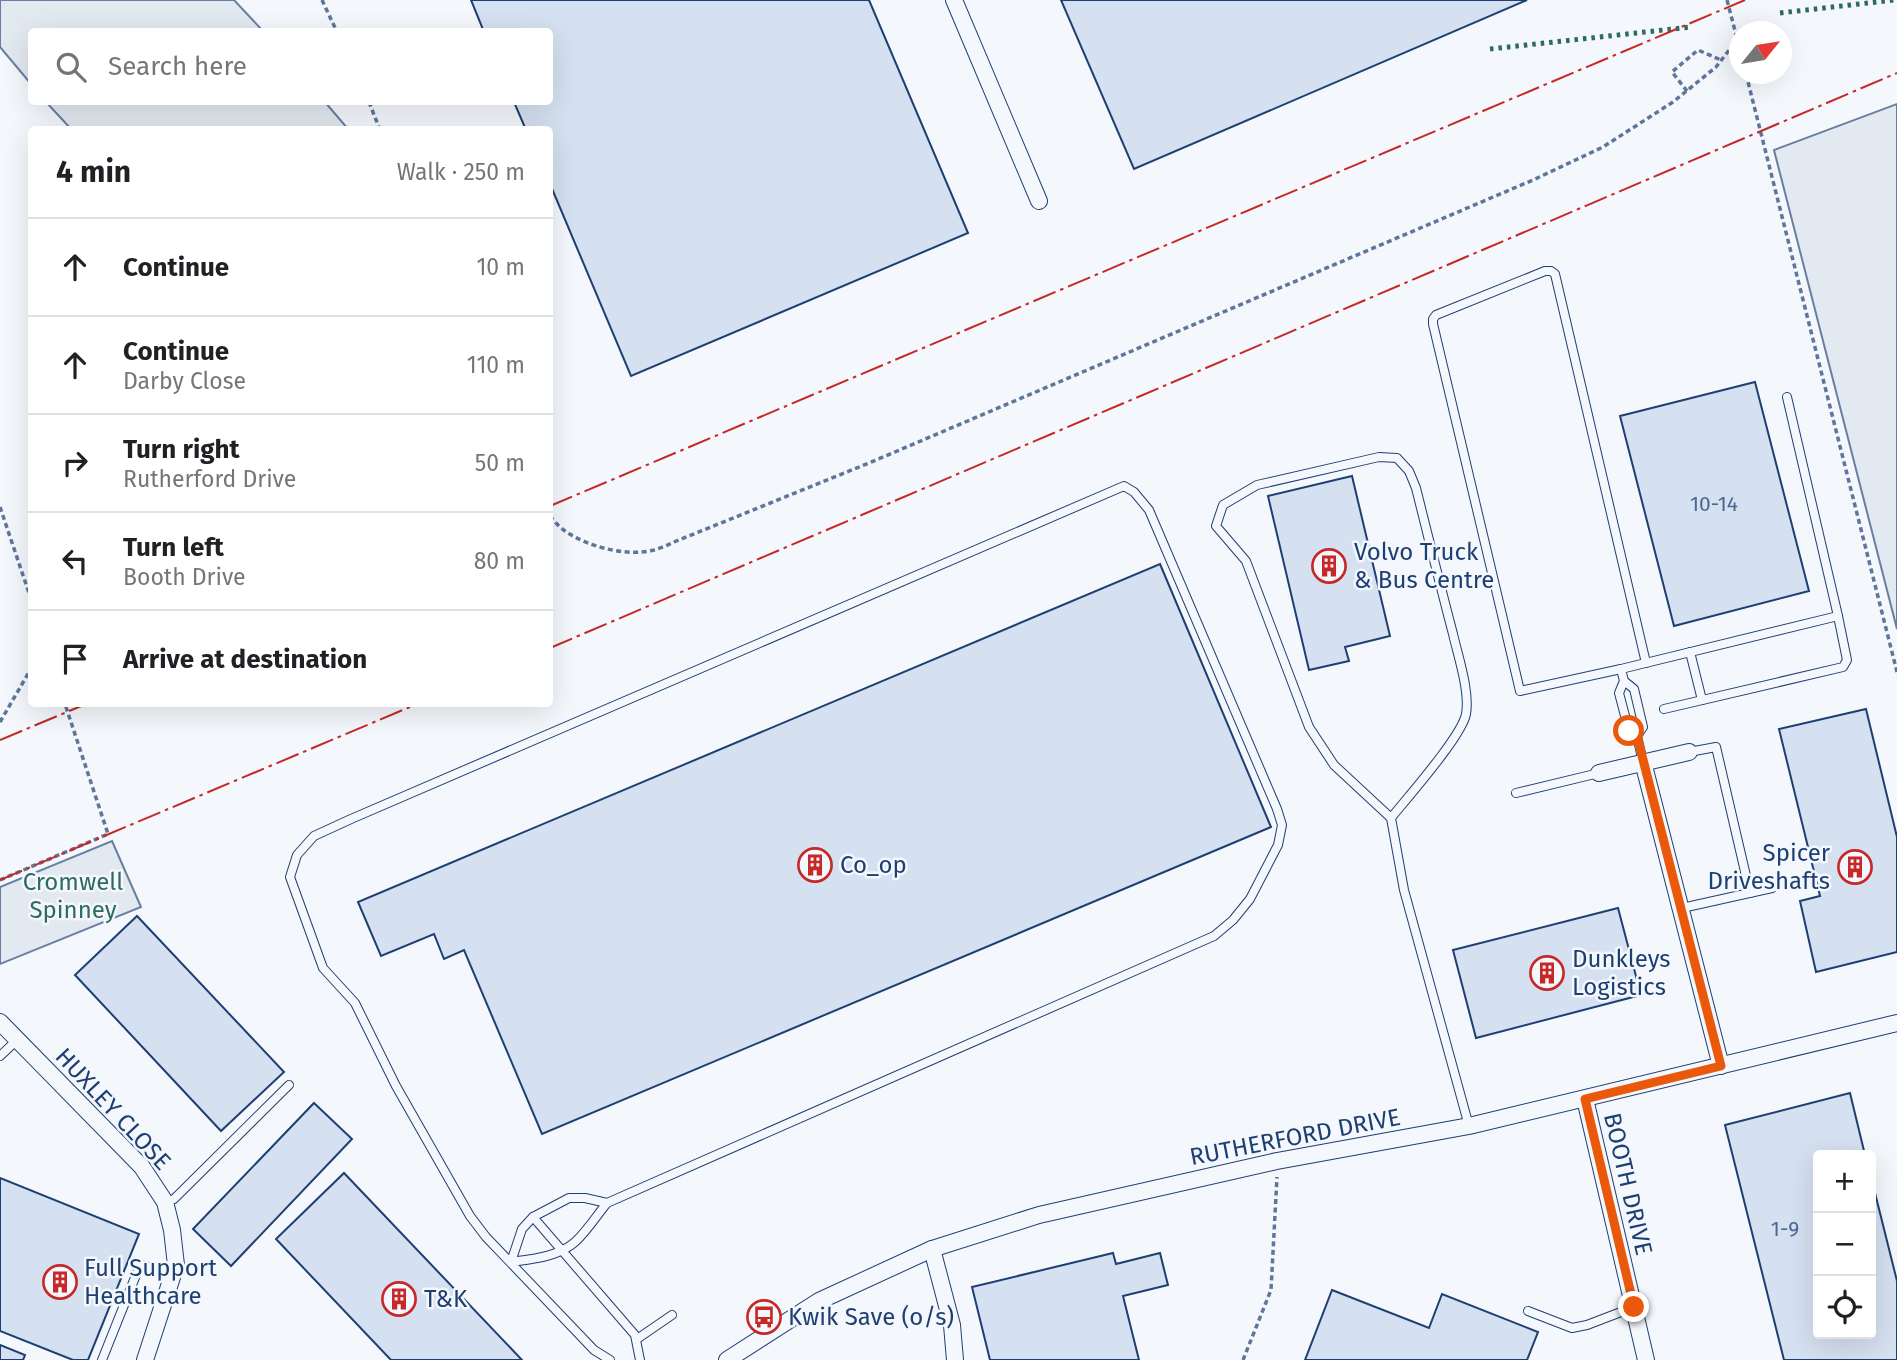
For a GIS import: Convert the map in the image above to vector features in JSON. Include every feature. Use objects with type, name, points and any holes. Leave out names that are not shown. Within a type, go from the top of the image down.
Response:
[{"type":"street","points":[[954,0],[1039,201]]},
{"type":"street","points":[[1599,773],[1689,752]]},
{"type":"street","points":[[1643,762],[1721,1066]]},
{"type":"street","name":"HUXLEY CLOSE","points":[[0,1022],[142,1167],[165,1202],[176,1265],[145,1360]]},
{"type":"street","name":"RUTHERFORD DRIVE","points":[[727,1360],[819,1301],[932,1249],[1039,1215],[1278,1161],[1469,1126],[1897,1023]]},
{"type":"street","name":"BOOTH DRIVE","points":[[1585,1099],[1646,1360]]},
{"type":"street","points":[[932,1249],[952,1325],[955,1360]]},
{"type":"lane","points":[[1646,663],[1555,274],[1545,271],[1436,315],[1433,324],[1520,691],[1621,669],[1646,663],[1690,652],[1838,616]]},
{"type":"lane","points":[[1664,709],[1843,667],[1847,660],[1787,397]]},
{"type":"lane","points":[[1391,818],[1457,734],[1466,715],[1460,662],[1416,488],[1409,471],[1398,458],[1379,457],[1256,485],[1223,505],[1216,526],[1247,561],[1309,727],[1334,765],[1391,818],[1404,890],[1469,1126]]},
{"type":"lane","points":[[511,1262],[562,1251],[575,1242],[607,1203],[1214,936],[1233,920],[1250,899],[1278,845],[1282,825],[1149,510],[1135,492],[1124,486],[351,819],[314,836],[297,855],[290,877],[323,968],[355,1003],[396,1086],[470,1216],[486,1237],[594,1350],[610,1360]]},
{"type":"lane","points":[[1690,652],[1702,700]]},
{"type":"lane","points":[[1621,669],[1624,681],[1619,693],[1629,731],[1637,736],[1643,762]]},
{"type":"lane","points":[[1624,681],[1634,689],[1638,705],[1643,727],[1637,736]]},
{"type":"lane","points":[[1689,752],[1716,747],[1750,893]]},
{"type":"lane","points":[[1516,793],[1599,773]]},
{"type":"lane","points":[[1682,908],[1772,888]]},
{"type":"lane","points":[[0,1056],[17,1040]]},
{"type":"lane","points":[[165,1202],[173,1199],[289,1085]]},
{"type":"lane","points":[[511,1262],[522,1229],[533,1217],[569,1198],[607,1203]]},
{"type":"lane","points":[[533,1217],[635,1335],[640,1360]]},
{"type":"lane","points":[[102,1360],[140,1265],[173,1275]]},
{"type":"lane","points":[[1528,1311],[1572,1328],[1634,1307]]},
{"type":"lane","points":[[636,1339],[672,1315]]},
{"type":"path","points":[[322,0],[335,28]]},
{"type":"path","points":[[1727,0],[1732,21]]},
{"type":"path","points":[[1687,90],[1672,72],[1698,50],[1721,60]]},
{"type":"path","points":[[553,519],[563,530],[584,542],[629,552],[652,551],[869,463],[1533,180],[1603,147],[1673,102],[1716,67],[1729,50]]},
{"type":"path","points":[[1749,84],[1897,672]]},
{"type":"path","points":[[370,105],[378,126]]},
{"type":"path","points":[[0,507],[28,590]]},
{"type":"path","points":[[0,722],[28,674]]},
{"type":"path","points":[[0,880],[108,834],[66,707]]},
{"type":"path","points":[[1243,1360],[1271,1290],[1278,1161]]},
{"type":"green space","points":[[0,0],[234,0],[260,28],[28,28],[28,80],[0,47]]},
{"type":"green space","points":[[1897,104],[1897,629],[1774,150]]},
{"type":"green space","points":[[49,105],[328,105],[345,126],[68,126]]},
{"type":"green space","name":"Cromwell Spinney","points":[[112,841],[141,907],[0,964],[0,887]]},
{"type":"building","points":[[471,0],[869,0],[968,233],[631,376],[553,191],[553,126],[524,126],[515,105],[553,105],[553,28],[482,28]]},
{"type":"building","points":[[1061,0],[1527,0],[1134,169]]},
{"type":"building","points":[[1755,382],[1809,591],[1674,626],[1620,416]]},
{"type":"building","name":"Volvo Truck & Bus Centre","points":[[1352,476],[1390,636],[1345,647],[1349,661],[1309,670],[1268,496]]},
{"type":"building","name":"Co_op","points":[[1160,564],[1271,827],[542,1134],[464,950],[444,959],[434,934],[381,956],[358,902]]},
{"type":"building","name":"Spicer Driveshafts","points":[[1866,709],[1897,837],[1897,952],[1816,972],[1800,901],[1820,896],[1779,729]]},
{"type":"building","name":"Dunkleys Logistics","points":[[1618,908],[1641,995],[1476,1038],[1453,950]]},
{"type":"building","points":[[137,916],[284,1072],[221,1131],[75,975]]},
{"type":"building","points":[[1850,1093],[1864,1150],[1813,1150],[1813,1339],[1876,1339],[1876,1197],[1897,1281],[1897,1360],[1784,1360],[1725,1125]]},
{"type":"building","points":[[314,1103],[352,1139],[231,1266],[193,1229]]},
{"type":"building","name":"T&K","points":[[344,1173],[522,1360],[391,1360],[276,1239]]},
{"type":"building","name":"Full Support Healthcare","points":[[0,1178],[139,1234],[88,1360],[73,1360],[0,1331]]},
{"type":"building","points":[[1113,1253],[1116,1264],[1160,1253],[1168,1285],[1123,1296],[1139,1360],[990,1360],[972,1287]]},
{"type":"building","points":[[1332,1290],[1429,1328],[1442,1294],[1538,1332],[1527,1360],[1305,1360]]},
{"type":"building","points":[[0,1345],[25,1355],[23,1360],[0,1360]]},
{"type":"hedge","points":[[1780,13],[1894,0]]},
{"type":"hedge","points":[[1490,49],[1691,27]]},
{"type":"power","points":[[553,505],[1745,0]]},
{"type":"power","points":[[553,647],[1897,73]]},
{"type":"power","points":[[0,740],[79,707]]},
{"type":"power","points":[[0,880],[410,707]]},
{"type":"place","name":"Volvo Truck & Bus Centre","points":[[1329,566]]},
{"type":"place","name":"Co_op","points":[[815,865]]},
{"type":"place","name":"Spicer Driveshafts","points":[[1855,867]]},
{"type":"place","name":"Dunkleys Logistics","points":[[1547,973]]},
{"type":"place","name":"Full Support Healthcare","points":[[60,1282]]},
{"type":"place","name":"T&K","points":[[399,1299]]},
{"type":"place","name":"Kwik Save (o/s)","points":[[764,1317]]},
{"type":"route","points":[[1629,731],[1637,736],[1721,1066],[1585,1099],[1634,1307]]}]
